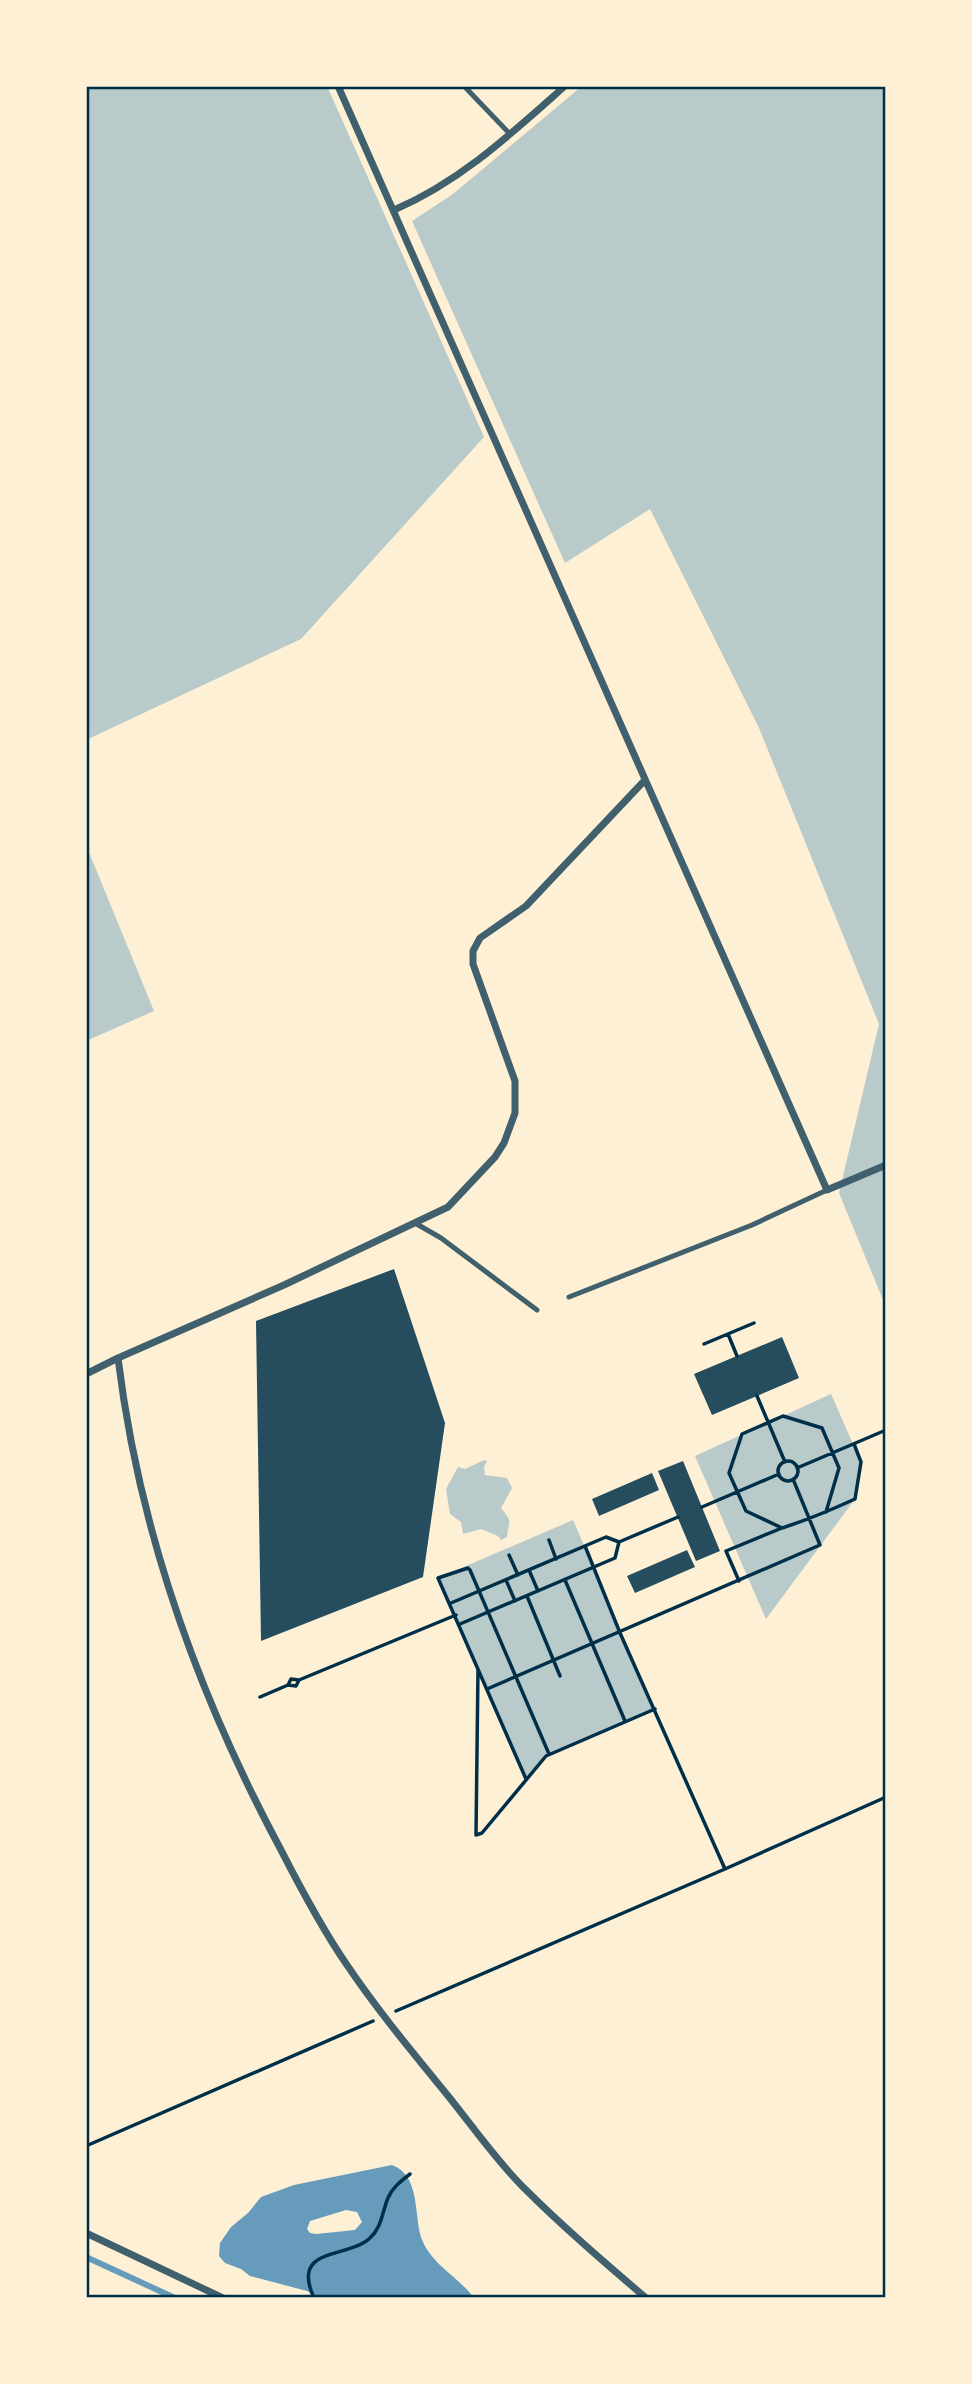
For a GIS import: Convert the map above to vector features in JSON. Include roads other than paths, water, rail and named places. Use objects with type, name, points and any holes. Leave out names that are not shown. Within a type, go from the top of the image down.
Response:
[{"type":"street","points":[[338,86],[827,1190],[886,1166]]},
{"type":"street","points":[[394,210],[442,187],[510,134],[565,86]]},
{"type":"street","points":[[86,1374],[285,1285],[415,1223],[447,1206],[495,1157],[504,1143],[514,1113],[515,1081],[473,964],[476,944],[485,933],[526,906],[645,780]]},
{"type":"street","points":[[118,1358],[125,1416],[154,1540],[186,1639],[220,1725],[260,1812],[306,1897],[346,1964],[520,2185],[583,2245],[646,2298]]},
{"type":"street","points":[[86,2233],[223,2298]]},
{"type":"lane","points":[[464,86],[510,134]]},
{"type":"lane","points":[[569,1297],[752,1226],[827,1190]]},
{"type":"lane","points":[[415,1223],[441,1238],[537,1310]]},
{"type":"water","points":[[392,2165],[401,2170],[412,2186],[425,2246],[474,2298],[321,2298],[307,2291],[250,2276],[225,2263],[219,2256],[220,2243],[231,2227],[248,2213],[261,2197],[294,2185]],"holes":[[[346,2210],[357,2212],[362,2222],[355,2230],[316,2234],[307,2229],[310,2221]]]},
{"type":"waterway","points":[[86,2257],[175,2298]]}]
